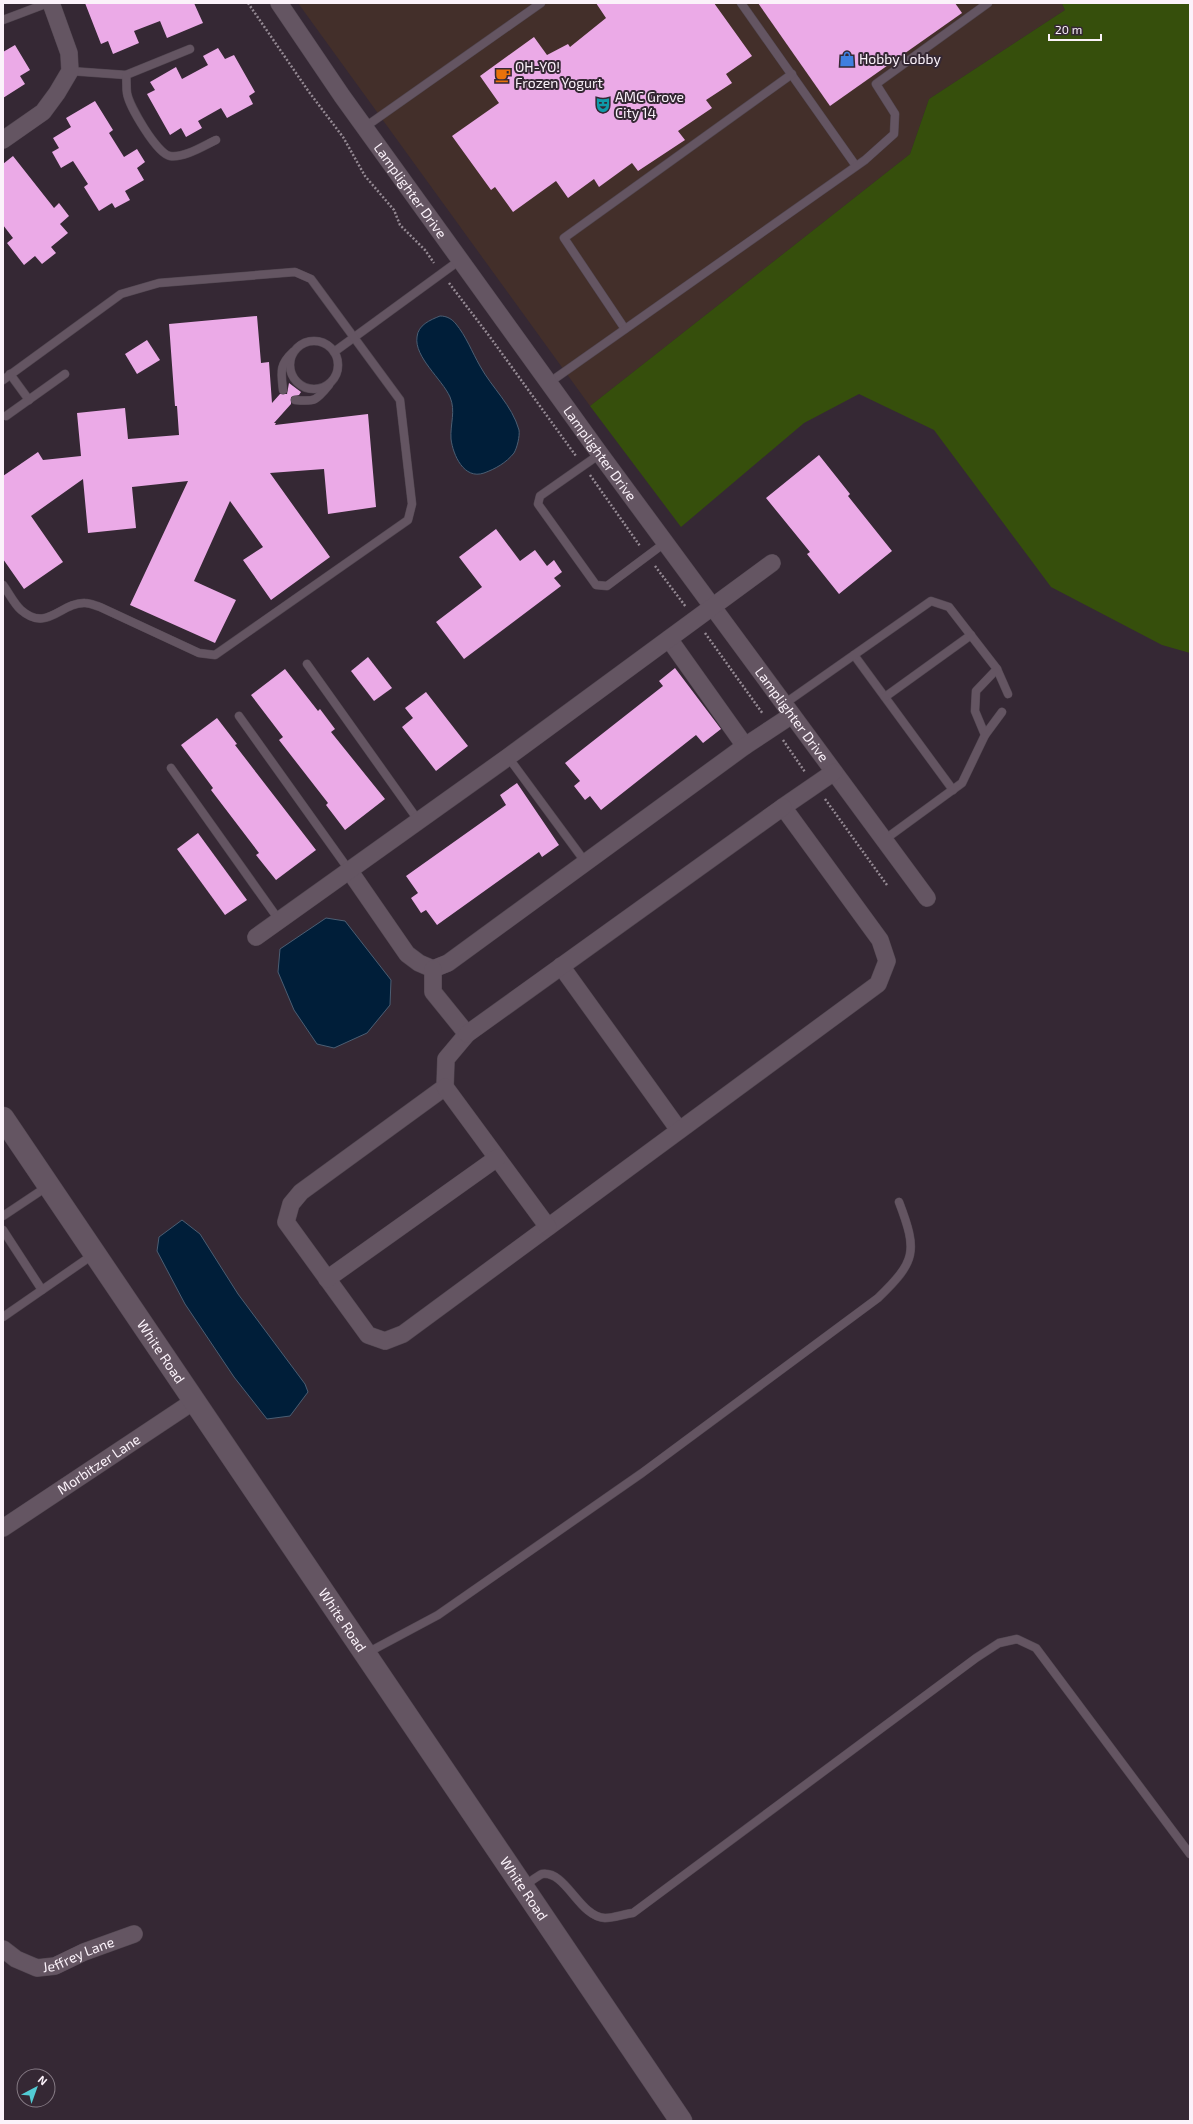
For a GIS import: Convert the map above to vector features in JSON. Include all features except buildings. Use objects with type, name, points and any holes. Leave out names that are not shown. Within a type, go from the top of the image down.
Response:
[{"type":"street","points":[[3,140],[43,112],[57,94],[70,71],[69,53],[50,3]]},
{"type":"street","name":"Lamplighter Drive","points":[[279,3],[365,127],[460,260],[550,382],[600,454],[713,605],[927,898]]},
{"type":"street","points":[[256,937],[508,757],[772,563]]},
{"type":"street","points":[[669,639],[745,746]]},
{"type":"street","points":[[349,870],[407,954],[419,962],[433,968],[448,963],[773,727],[788,709]]},
{"type":"street","points":[[548,1227],[445,1087],[446,1058],[467,1034],[834,772]]},
{"type":"street","points":[[445,1087],[302,1192],[291,1204],[286,1222],[368,1335],[385,1341],[403,1334],[878,984],[888,961],[880,940],[783,807]]},
{"type":"street","points":[[561,966],[679,1130]]},
{"type":"street","points":[[433,968],[433,992],[467,1034]]},
{"type":"street","name":"White Road","points":[[3,1118],[682,2121]]},
{"type":"street","points":[[327,1279],[497,1158]]},
{"type":"street","name":"Morbitzer Lane","points":[[3,1528],[194,1401]]},
{"type":"street","name":"Jeffrey Lane","points":[[3,1949],[16,1959],[37,1968],[54,1966],[84,1952],[134,1934]]},
{"type":"lane","points":[[3,20],[50,3]]},
{"type":"lane","points":[[365,127],[541,3]]},
{"type":"lane","points":[[741,3],[856,166]]},
{"type":"lane","points":[[550,382],[856,166],[894,134],[895,114],[876,84],[988,3]]},
{"type":"lane","points":[[70,71],[126,75],[190,49]]},
{"type":"lane","points":[[625,329],[564,238],[792,74]]},
{"type":"lane","points":[[126,75],[127,94],[149,137],[160,150],[168,156],[180,156],[216,140]]},
{"type":"lane","points":[[334,352],[460,260]]},
{"type":"lane","points":[[3,380],[121,294],[159,283],[295,272],[311,279],[400,400],[412,504],[408,520],[215,655],[199,653],[100,607],[85,603],[70,607],[50,618],[35,618],[21,610],[3,585]]},
{"type":"lane","points":[[283,390],[281,371],[284,361],[307,342],[315,341],[329,346],[334,352],[338,368],[331,382],[318,399],[311,402],[295,400]]},
{"type":"lane","points":[[295,351],[290,365],[292,372],[301,385],[316,389],[331,382]]},
{"type":"lane","points":[[10,374],[29,400]]},
{"type":"lane","points":[[6,416],[65,374]]},
{"type":"lane","points":[[600,454],[540,496],[538,504],[596,585],[607,586],[666,542]]},
{"type":"lane","points":[[788,709],[854,654],[930,601],[949,607],[997,669],[1008,694]]},
{"type":"lane","points":[[885,697],[970,635]]},
{"type":"lane","points":[[854,654],[953,790]]},
{"type":"lane","points":[[307,664],[418,820]]},
{"type":"lane","points":[[985,735],[975,711],[976,691],[997,669]]},
{"type":"lane","points":[[884,840],[962,783],[985,735],[1002,712]]},
{"type":"lane","points":[[239,716],[349,870]]},
{"type":"lane","points":[[508,757],[586,863]]},
{"type":"lane","points":[[171,768],[279,920]]},
{"type":"lane","points":[[3,1216],[49,1185]]},
{"type":"lane","points":[[366,1653],[438,1615],[642,1474],[878,1298],[901,1276],[911,1254],[909,1230],[899,1202]]},
{"type":"lane","points":[[3,1230],[42,1290]]},
{"type":"lane","points":[[3,1317],[95,1254]]},
{"type":"lane","points":[[523,1886],[542,1874],[552,1875],[560,1880],[590,1913],[605,1918],[632,1913],[976,1658],[999,1643],[1016,1639],[1036,1648],[1190,1854]]},
{"type":"path","points":[[248,3],[309,92],[326,112],[364,176],[394,210],[400,225],[425,250],[490,337],[647,556],[695,619],[887,885]]},
{"type":"shaded area","points":[[298,3],[1064,3],[1062,5],[1065,10],[929,99],[910,154],[590,406]]},
{"type":"green space","points":[[1190,3],[1190,653],[1162,645],[1051,587],[934,430],[859,394],[804,423],[681,527],[590,406],[910,154],[929,99],[1065,10],[1062,4]]},
{"type":"water","points":[[440,316],[451,319],[460,329],[485,374],[512,413],[519,430],[518,442],[514,453],[500,465],[484,473],[477,474],[465,470],[457,459],[451,439],[453,412],[452,402],[446,390],[424,360],[417,345],[418,333],[422,326]]},
{"type":"water","points":[[326,918],[345,921],[391,980],[390,1005],[367,1033],[334,1048],[317,1044],[294,1010],[278,972],[280,949]]},
{"type":"water","points":[[182,1220],[200,1234],[238,1294],[305,1384],[308,1392],[290,1416],[267,1419],[234,1377],[185,1304],[157,1251],[159,1237]]},
{"type":"place","name":"Hobby Lobby","points":[[847,59]]},
{"type":"place","name":"OH-YO! Frozen Yogurt","points":[[503,75]]},
{"type":"place","name":"AMC Grove City 14","points":[[603,105]]}]
